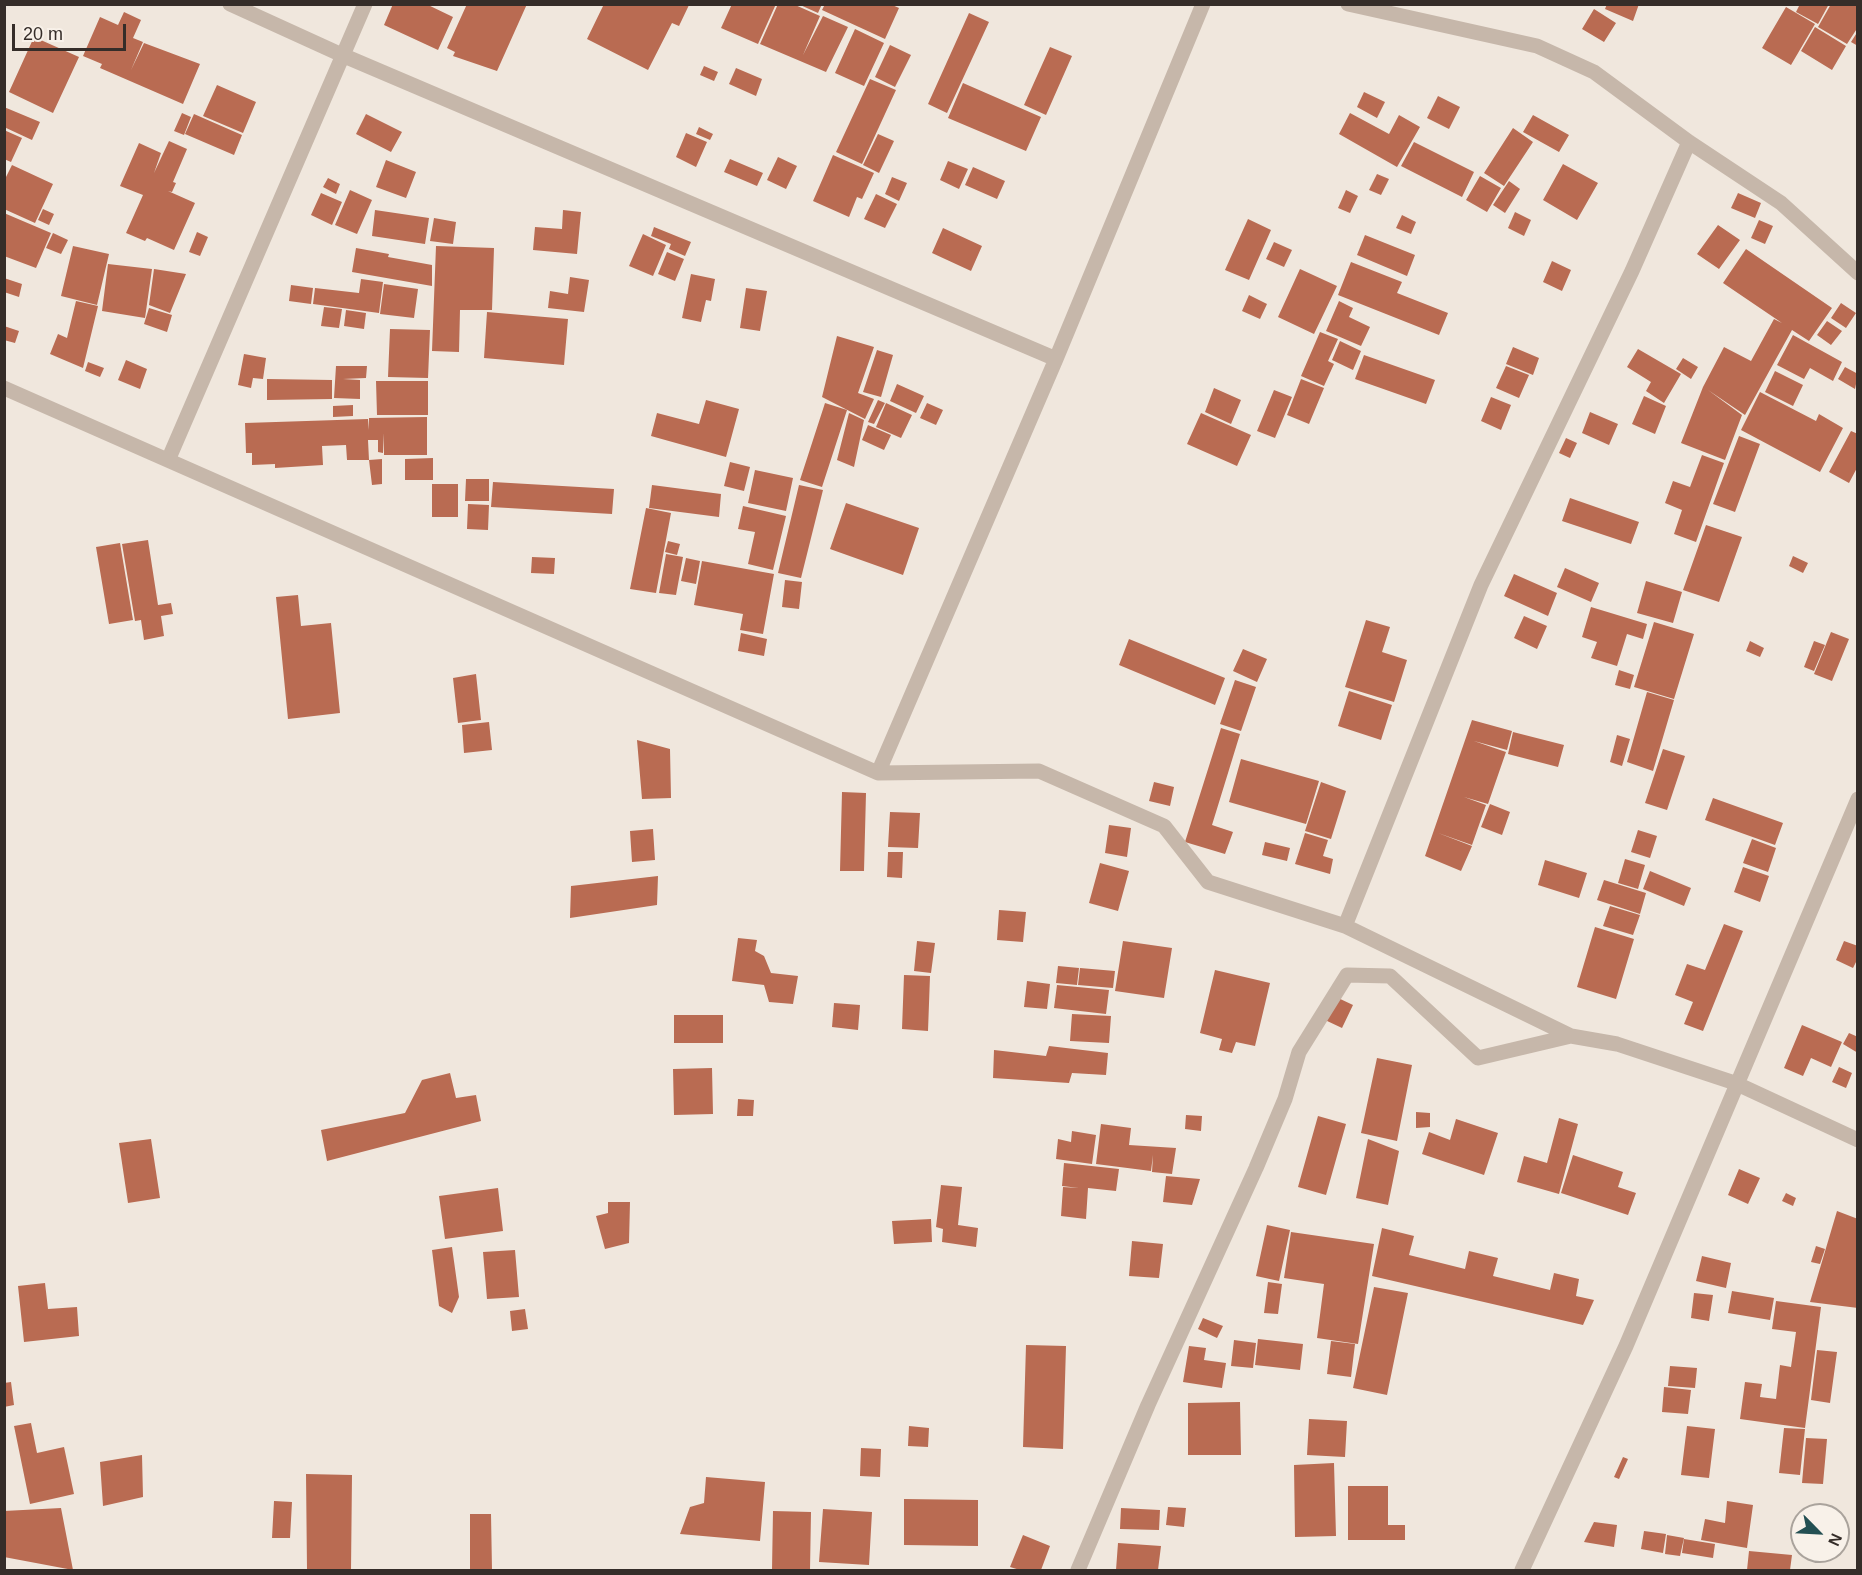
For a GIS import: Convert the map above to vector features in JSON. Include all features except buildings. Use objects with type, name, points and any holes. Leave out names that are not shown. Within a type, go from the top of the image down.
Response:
[{"type":"street","points":[[230,4],[342,55],[1056,359]]},
{"type":"street","points":[[169,458],[365,4]]},
{"type":"street","points":[[878,773],[1056,359],[1203,4]]},
{"type":"street","points":[[1348,4],[1537,46],[1594,72],[1689,142],[1782,203],[1857,273]]},
{"type":"street","points":[[1345,926],[1481,585],[1632,271],[1689,142]]},
{"type":"street","points":[[4,388],[169,458],[878,773],[1039,771],[1164,826],[1208,882],[1345,926],[1571,1036],[1617,1044],[1735,1083],[1857,1140]]},
{"type":"street","points":[[1522,1570],[1626,1346],[1735,1083],[1857,799]]},
{"type":"street","points":[[1078,1570],[1148,1405],[1256,1168],[1285,1099],[1299,1052],[1347,975],[1390,976],[1478,1058],[1571,1036]]}]
